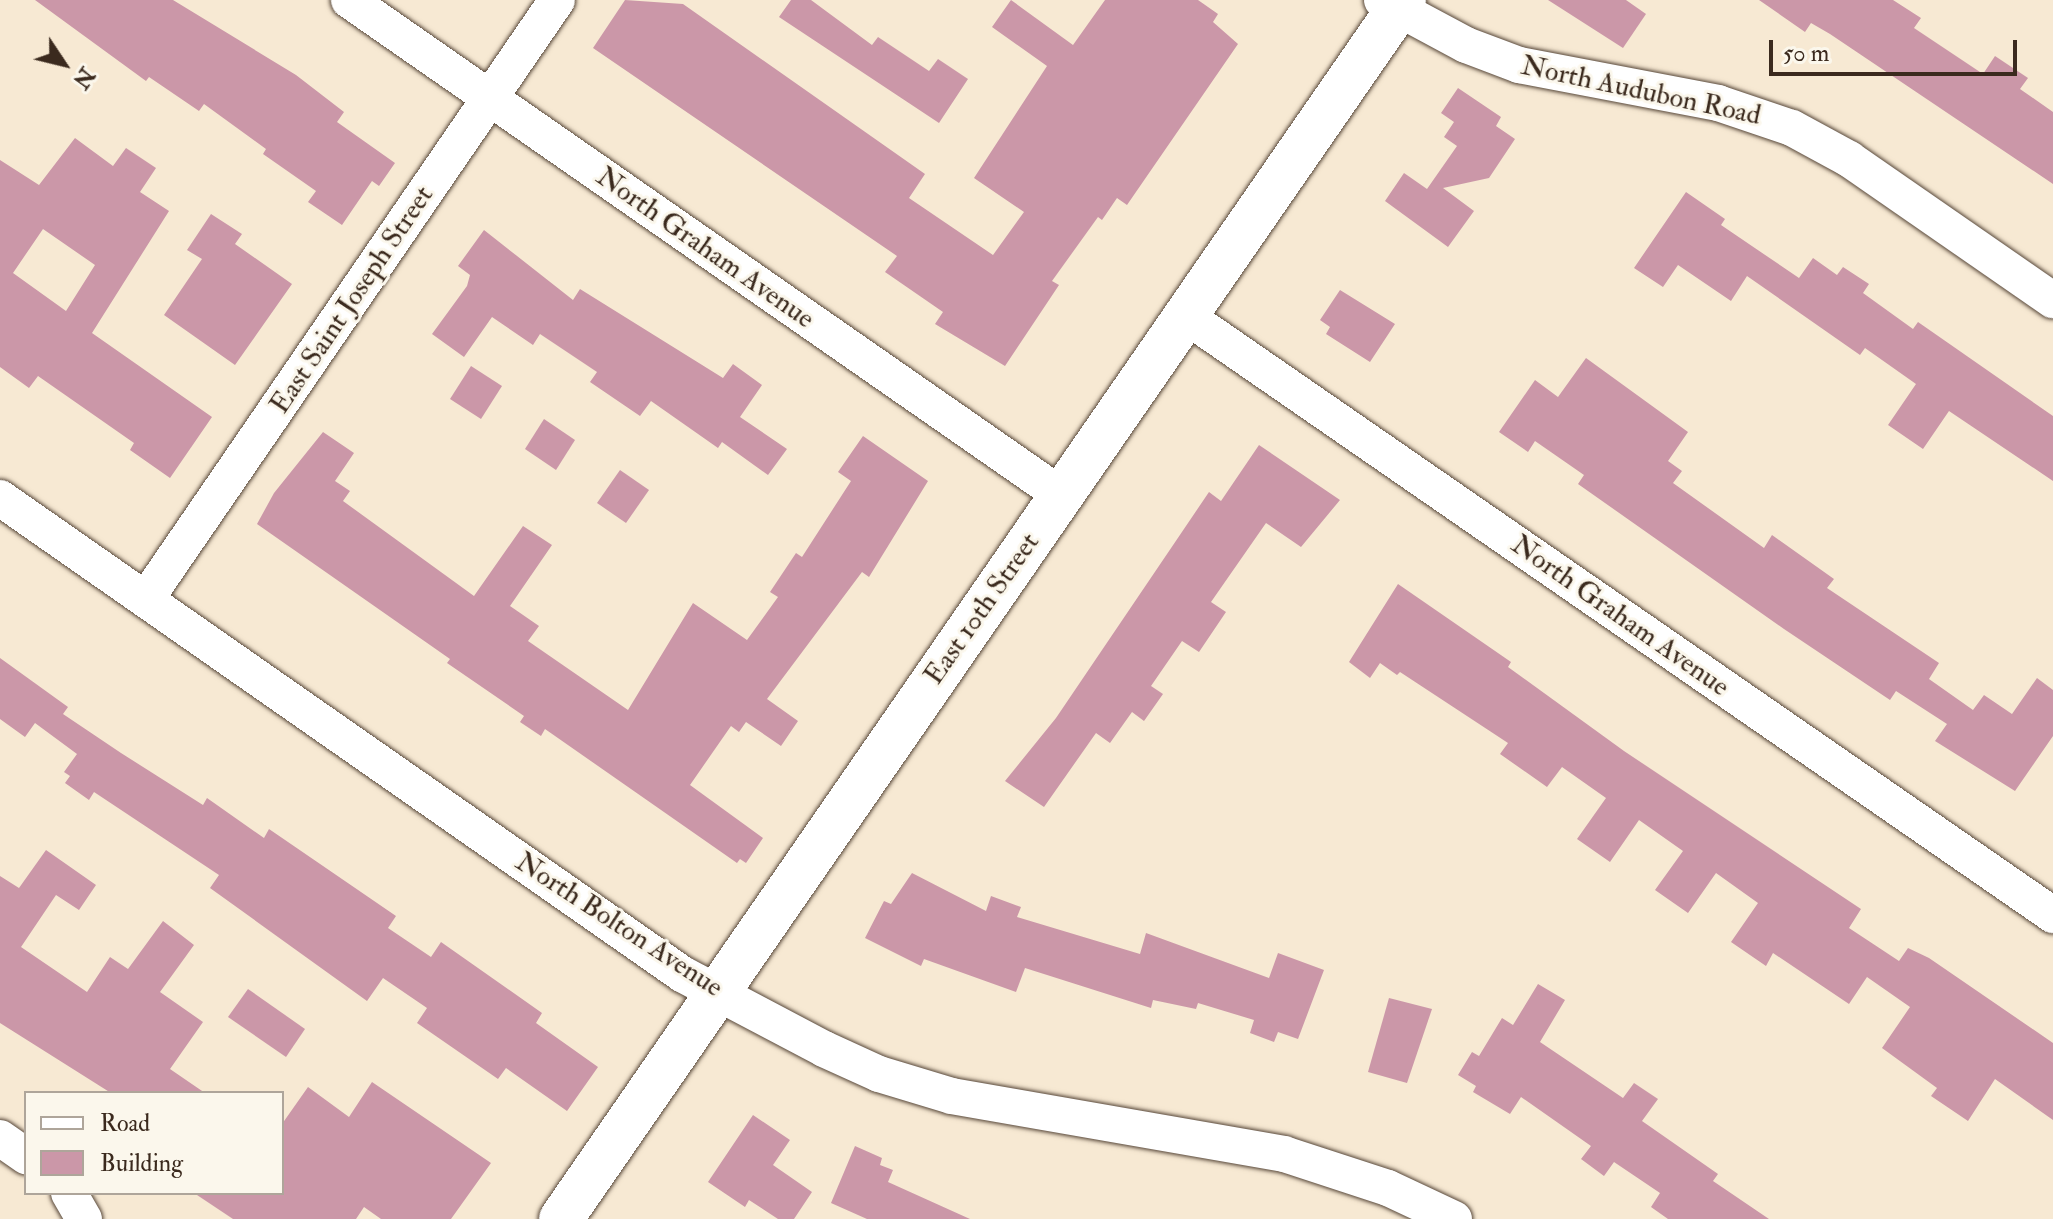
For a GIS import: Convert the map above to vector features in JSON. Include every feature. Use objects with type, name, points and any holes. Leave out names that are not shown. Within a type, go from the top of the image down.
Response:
[{"type":"main road","name":"East 10th Street","points":[[561,1219],[1186,316],[1394,3]]},
{"type":"street","name":"North Graham Avenue","points":[[349,0],[1061,495]]},
{"type":"street","name":"East Saint Joseph Street","points":[[146,599],[557,0]]},
{"type":"street","name":"North Audubon Road","points":[[1394,3],[1466,45],[1541,72],[1718,103],[1792,128],[1849,159],[2053,300]]},
{"type":"street","name":"North Graham Avenue","points":[[1186,316],[2053,915]]},
{"type":"street","name":"North Bolton Avenue","points":[[0,498],[718,993],[851,1063],[908,1085],[1284,1154],[1373,1182],[1454,1219]]},
{"type":"street","points":[[0,1138],[24,1155]]},
{"type":"street","points":[[70,1195],[84,1219]]},
{"type":"building","points":[[35,0],[173,0],[296,75],[344,112],[337,122],[395,163],[379,186],[372,181],[342,225],[308,202],[316,191],[263,154],[266,149],[204,104],[199,111],[149,77],[146,81]]},
{"type":"building","points":[[625,0],[683,4],[925,174],[909,198],[993,255],[1024,212],[974,178],[1047,66],[992,27],[1011,0],[1073,45],[1105,0],[1198,0],[1218,14],[1213,22],[1238,44],[1127,205],[1117,198],[1102,220],[1098,217],[1052,281],[1059,285],[1005,366],[935,324],[943,312],[885,272],[897,256],[593,48]]},
{"type":"building","points":[[791,0],[811,0],[872,45],[878,37],[929,71],[938,59],[968,79],[939,123],[779,17]]},
{"type":"building","points":[[1548,0],[1626,0],[1646,14],[1623,48]]},
{"type":"building","points":[[1759,0],[1893,0],[1921,18],[1914,28],[1983,74],[1995,56],[2028,78],[2020,89],[2053,112],[2053,184],[1830,34],[1811,23],[1805,32]]},
{"type":"building","points":[[1458,88],[1501,117],[1496,126],[1515,139],[1489,178],[1443,188],[1474,211],[1448,247],[1385,201],[1404,173],[1427,189],[1457,146],[1444,137],[1454,122],[1441,113]]},
{"type":"building","points":[[75,138],[113,166],[126,148],[156,168],[140,192],[169,211],[92,333],[212,417],[170,478],[130,450],[134,443],[38,376],[29,388],[0,367],[0,160],[39,185]],"holes":[[[43,229],[95,265],[66,311],[13,273]]]},
{"type":"building","points":[[1686,192],[1725,219],[1721,225],[1799,278],[1813,258],[1837,275],[1843,267],[1869,284],[1863,293],[1913,329],[1918,322],[2053,416],[2053,481],[1949,411],[1923,449],[1888,425],[1916,384],[1865,348],[1860,355],[1747,276],[1731,301],[1678,265],[1663,287],[1634,268]]},
{"type":"building","points":[[211,214],[242,234],[235,244],[292,284],[235,365],[164,315],[202,259],[187,250]]},
{"type":"building","points":[[484,230],[573,300],[580,289],[723,378],[733,364],[762,385],[740,417],[787,449],[768,475],[722,442],[718,448],[651,401],[640,416],[590,382],[597,372],[540,334],[533,345],[492,317],[464,357],[432,334],[467,286],[470,275],[458,266]]},
{"type":"building","points":[[1340,290],[1395,324],[1370,362],[1326,334],[1330,327],[1320,320]]},
{"type":"building","points":[[1586,358],[1688,432],[1668,461],[1682,471],[1673,483],[1764,548],[1772,535],[1834,579],[1827,588],[1939,663],[1929,679],[1973,710],[1984,695],[2012,714],[2037,678],[2053,690],[2053,736],[2015,791],[1935,741],[1947,724],[1896,691],[1890,700],[1784,629],[1578,484],[1584,475],[1535,441],[1528,452],[1499,432],[1535,380],[1558,397]]},
{"type":"building","points":[[471,366],[502,386],[481,419],[450,399]]},
{"type":"building","points":[[544,419],[575,440],[556,470],[525,449]]},
{"type":"building","points":[[323,432],[354,453],[335,481],[350,491],[343,501],[474,596],[523,526],[552,545],[510,606],[539,626],[528,641],[628,710],[693,603],[747,640],[778,597],[770,592],[796,553],[802,557],[851,481],[838,472],[863,436],[928,481],[869,577],[862,572],[767,699],[798,721],[781,746],[746,722],[739,732],[731,726],[690,785],[763,838],[746,863],[740,859],[737,863],[545,729],[541,736],[520,722],[524,716],[447,663],[450,659],[257,524],[274,493]]},
{"type":"building","points":[[1259,445],[1340,500],[1301,547],[1266,523],[1211,602],[1226,612],[1199,652],[1182,641],[1151,686],[1163,694],[1144,721],[1132,712],[1110,743],[1096,733],[1044,807],[1005,781],[1056,718],[1209,492],[1221,501]]},
{"type":"building","points":[[620,470],[649,490],[626,523],[597,503]]},
{"type":"building","points":[[1398,584],[1511,662],[1508,667],[1624,751],[1861,909],[1849,928],[1899,961],[1908,948],[1929,958],[2053,1043],[2053,1120],[1995,1079],[1968,1121],[1931,1096],[1937,1088],[1882,1048],[1910,1007],[1867,977],[1849,1004],[1773,953],[1766,966],[1731,942],[1758,903],[1716,873],[1688,913],[1655,890],[1683,851],[1639,820],[1610,862],[1577,839],[1606,798],[1562,767],[1547,787],[1500,754],[1508,743],[1400,672],[1397,675],[1380,663],[1370,678],[1349,662]]},
{"type":"building","points":[[0,658],[68,707],[63,714],[121,753],[203,805],[207,798],[264,838],[269,829],[396,916],[388,928],[431,957],[441,942],[542,1013],[536,1023],[598,1067],[567,1111],[506,1068],[498,1079],[417,1023],[427,1008],[383,978],[367,1001],[210,888],[219,875],[94,792],[89,800],[65,783],[70,776],[64,772],[77,754],[35,723],[25,737],[0,719]]},
{"type":"building","points":[[46,850],[96,885],[79,910],[56,895],[21,947],[87,992],[110,957],[128,969],[163,921],[194,945],[160,992],[203,1022],[170,1069],[202,1091],[108,1091],[0,1023],[0,876],[19,888]]},
{"type":"building","points":[[912,873],[986,911],[991,896],[1021,907],[1017,917],[1140,954],[1146,933],[1269,978],[1278,953],[1324,970],[1298,1039],[1278,1032],[1274,1042],[1250,1033],[1254,1020],[1198,1003],[1196,1009],[1153,1000],[1151,1008],[1025,968],[1016,992],[924,959],[921,966],[865,938],[884,901],[891,904]]},
{"type":"building","points":[[1538,984],[1565,1000],[1540,1042],[1623,1098],[1634,1083],[1658,1099],[1642,1121],[1718,1174],[1713,1181],[1769,1219],[1668,1219],[1651,1207],[1660,1193],[1614,1162],[1604,1176],[1581,1159],[1591,1146],[1521,1097],[1510,1114],[1473,1092],[1476,1086],[1458,1075],[1472,1052],[1479,1056],[1502,1018],[1513,1025]]},
{"type":"building","points":[[248,989],[305,1029],[286,1057],[228,1017]]},
{"type":"building","points":[[1389,998],[1432,1009],[1407,1083],[1368,1072]]},
{"type":"building","points":[[372,1082],[491,1163],[451,1219],[381,1219],[364,1207],[356,1219],[233,1219],[197,1195],[284,1195],[284,1121],[308,1087],[349,1117]]},
{"type":"building","points":[[753,1115],[790,1140],[773,1165],[812,1192],[794,1219],[778,1219],[749,1200],[745,1207],[708,1182]]},
{"type":"building","points":[[855,1146],[882,1158],[880,1165],[893,1170],[888,1182],[970,1219],[867,1219],[831,1203]]}]
